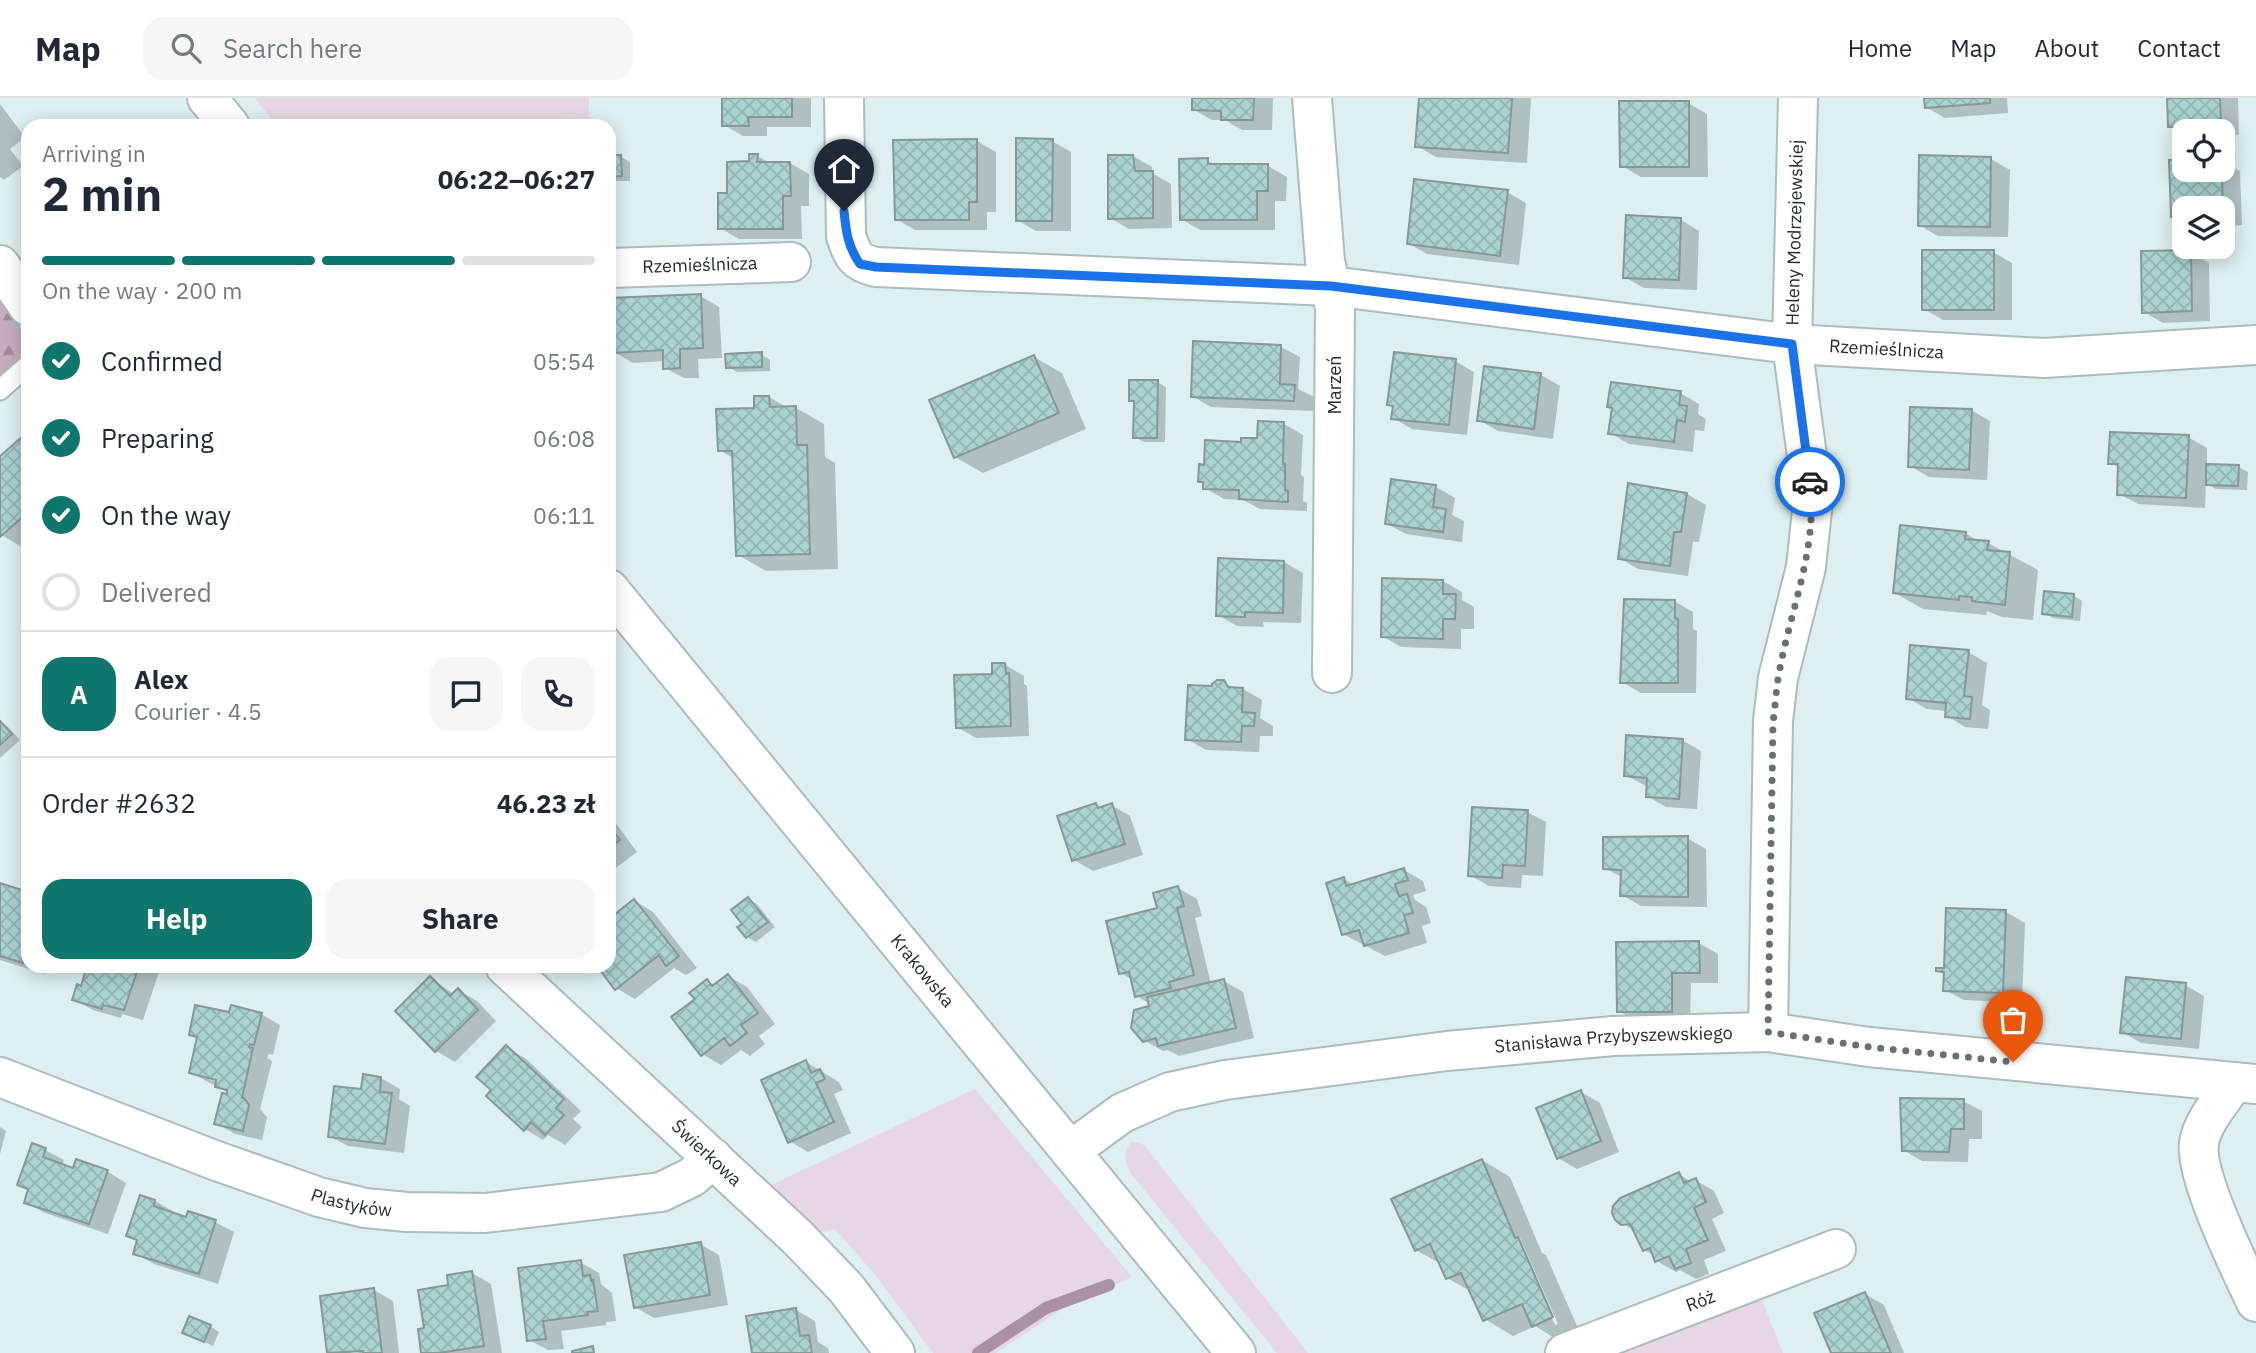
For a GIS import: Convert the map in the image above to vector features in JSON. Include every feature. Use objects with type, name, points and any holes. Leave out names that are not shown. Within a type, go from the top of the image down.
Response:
[{"type":"street","points":[[207,98],[224,119]]},
{"type":"street","name":"Rzemieślnicza","points":[[844,98],[846,236],[852,253],[860,264],[876,267],[1331,286],[1792,344],[2044,358],[2256,345]]},
{"type":"street","name":"Marzeń","points":[[1312,98],[1325,261],[1335,308],[1332,673]]},
{"type":"street","name":"Heleny Modrzejewskiej","points":[[1768,1032],[1773,722],[1778,678],[1806,567],[1812,501],[1792,344],[1798,98]]},
{"type":"street","name":"Rzemieślnicza","points":[[616,268],[791,262]]},
{"type":"street","points":[[0,265],[21,296]]},
{"type":"street","name":"Krakowska","points":[[616,598],[1236,1353]]},
{"type":"street","name":"Świerkowa","points":[[513,973],[797,1237],[846,1288],[895,1353]]},
{"type":"street","name":"Stanisława Przybyszewskiego","points":[[1070,1151],[1122,1113],[1170,1093],[1225,1080],[1447,1051],[1613,1036],[1768,1032],[1882,1049],[2245,1083]]},
{"type":"street","name":"Plastyków","points":[[0,1077],[228,1165],[319,1197],[365,1208],[407,1212],[485,1213],[661,1192],[692,1177],[713,1158]]},
{"type":"street","points":[[2245,1083],[2205,1126],[2199,1142],[2198,1159],[2256,1302]]},
{"type":"street","name":"Róż","points":[[1565,1353],[1836,1249]]},
{"type":"lane","points":[[0,390],[21,371]]},
{"type":"shaded area","points":[[255,98],[589,98],[589,119],[272,119]]},
{"type":"shaded area","points":[[975,1089],[1132,1277],[1064,1308],[996,1353],[933,1353],[877,1277],[835,1229],[821,1232],[769,1186]]},
{"type":"shaded area","points":[[1131,1141],[1144,1145],[1308,1353],[1277,1353],[1132,1175],[1126,1158]]},
{"type":"shaded area","points":[[1758,1291],[1783,1353],[1591,1353]]},
{"type":"green space","points":[[0,296],[21,328],[21,360],[0,379]]},
{"type":"building","points":[[722,98],[792,98],[792,117],[748,117],[749,126],[722,126]]},
{"type":"building","points":[[1192,98],[1254,98],[1253,120],[1221,120],[1221,111],[1192,110]]},
{"type":"building","points":[[1419,98],[1512,98],[1508,153],[1415,147]]},
{"type":"building","points":[[1924,98],[1990,98],[1990,103],[1925,108]]},
{"type":"building","points":[[2167,98],[2220,98],[2221,119],[2172,119],[2172,127],[2168,127]]},
{"type":"building","points":[[1619,101],[1689,101],[1689,167],[1620,167]]},
{"type":"building","points":[[1016,138],[1053,139],[1052,221],[1016,221]]},
{"type":"building","points":[[977,139],[977,202],[969,202],[969,220],[895,220],[893,140]]},
{"type":"building","points":[[749,154],[758,154],[757,162],[790,162],[791,196],[783,196],[783,229],[718,229],[718,193],[727,193],[727,162],[749,161]]},
{"type":"building","points":[[616,155],[621,155],[622,176],[616,176]]},
{"type":"building","points":[[1108,155],[1133,155],[1135,171],[1153,171],[1153,218],[1108,219]]},
{"type":"building","points":[[1919,155],[1991,157],[1990,227],[1918,226]]},
{"type":"building","points":[[1208,158],[1208,164],[1268,164],[1268,191],[1257,191],[1257,220],[1180,220],[1179,159]]},
{"type":"building","points":[[2169,160],[2172,160],[2172,182],[2222,182],[2223,196],[2172,196],[2171,217]]},
{"type":"building","points":[[1414,179],[1508,190],[1500,256],[1407,244]]},
{"type":"building","points":[[1626,215],[1681,218],[1679,280],[1623,278]]},
{"type":"building","points":[[1922,250],[1994,250],[1994,310],[1922,310]]},
{"type":"building","points":[[2172,250],[2172,259],[2191,259],[2192,311],[2142,313],[2141,251]]},
{"type":"building","points":[[701,294],[703,348],[680,349],[680,368],[663,369],[663,350],[616,353],[616,298]]},
{"type":"building","points":[[1193,341],[1281,345],[1280,384],[1295,385],[1294,401],[1191,397]]},
{"type":"building","points":[[762,352],[762,367],[726,368],[725,354]]},
{"type":"building","points":[[1394,352],[1456,359],[1449,425],[1391,419],[1393,406],[1387,405]]},
{"type":"building","points":[[1034,355],[1059,413],[954,458],[929,400]]},
{"type":"building","points":[[1484,366],[1541,373],[1534,429],[1477,421]]},
{"type":"building","points":[[1129,380],[1158,380],[1157,438],[1133,438],[1134,401],[1129,401]]},
{"type":"building","points":[[1611,382],[1681,391],[1679,405],[1687,406],[1685,422],[1677,420],[1674,442],[1608,434],[1612,408],[1607,407]]},
{"type":"building","points":[[754,396],[769,396],[770,407],[796,406],[797,445],[807,445],[810,554],[736,556],[732,451],[718,451],[716,409],[754,408]]},
{"type":"building","points":[[1910,407],[1972,409],[1969,470],[1908,467]]},
{"type":"building","points":[[1258,421],[1284,422],[1283,464],[1288,502],[1239,499],[1239,490],[1203,489],[1203,482],[1198,482],[1199,464],[1204,465],[1205,440],[1241,442],[1241,438],[1257,438]]},
{"type":"building","points":[[2110,432],[2189,435],[2186,498],[2117,495],[2118,464],[2108,464]]},
{"type":"building","points":[[21,438],[21,518],[0,537],[0,456]]},
{"type":"building","points":[[2206,464],[2239,465],[2238,486],[2206,485]]},
{"type":"building","points":[[1391,479],[1436,485],[1433,507],[1446,509],[1443,532],[1385,524]]},
{"type":"building","points":[[1628,483],[1687,493],[1681,532],[1674,532],[1670,566],[1618,559]]},
{"type":"building","points":[[1900,525],[1966,532],[1965,539],[1989,541],[1987,550],[2010,552],[2005,605],[1972,601],[1972,597],[1959,596],[1959,600],[1893,593]]},
{"type":"building","points":[[1218,558],[1284,561],[1283,613],[1245,612],[1245,617],[1216,616]]},
{"type":"building","points":[[1382,578],[1443,580],[1443,594],[1456,594],[1455,619],[1443,619],[1443,639],[1381,637]]},
{"type":"building","points":[[2044,591],[2074,594],[2072,617],[2042,614]]},
{"type":"building","points":[[1624,599],[1675,600],[1675,618],[1678,619],[1678,683],[1620,683]]},
{"type":"building","points":[[1910,645],[1969,650],[1964,696],[1972,697],[1970,719],[1945,717],[1946,703],[1906,699]]},
{"type":"building","points":[[992,663],[1005,663],[1006,674],[1009,673],[1011,726],[956,728],[954,675],[992,674]]},
{"type":"building","points":[[1217,680],[1224,680],[1228,687],[1243,688],[1242,712],[1255,713],[1254,726],[1242,726],[1241,742],[1185,740],[1188,685],[1212,686]]},
{"type":"building","points":[[0,721],[12,734],[0,745]]},
{"type":"building","points":[[1626,735],[1683,739],[1679,799],[1646,797],[1647,778],[1624,776]]},
{"type":"building","points":[[1096,803],[1098,808],[1112,803],[1125,844],[1072,861],[1057,816]]},
{"type":"building","points":[[1472,807],[1528,810],[1525,866],[1503,865],[1502,878],[1468,876]]},
{"type":"building","points":[[1688,836],[1688,897],[1620,896],[1621,870],[1603,869],[1603,837]]},
{"type":"building","points":[[1404,868],[1408,880],[1395,884],[1399,896],[1407,894],[1413,913],[1404,915],[1409,933],[1364,946],[1359,930],[1342,935],[1326,883],[1344,877],[1346,886]]},
{"type":"building","points":[[0,883],[21,890],[21,962],[0,956]]},
{"type":"building","points":[[1178,886],[1184,906],[1177,908],[1194,975],[1169,982],[1171,988],[1135,997],[1129,972],[1119,974],[1106,921],[1157,908],[1153,893]]},
{"type":"building","points":[[748,897],[768,922],[746,938],[737,927],[742,924],[731,910]]},
{"type":"building","points":[[634,899],[679,956],[666,966],[659,955],[615,990],[602,973],[616,973],[616,913]]},
{"type":"building","points":[[1946,908],[2006,910],[2003,993],[1943,991],[1944,972],[1936,971],[1936,968],[1944,968]]},
{"type":"building","points":[[1699,941],[1700,973],[1672,973],[1672,1012],[1617,1012],[1616,942]]},
{"type":"building","points":[[85,973],[137,973],[124,1010],[103,1005],[102,1009],[72,1000],[77,984],[81,986]]},
{"type":"building","points":[[728,974],[758,1013],[741,1025],[747,1033],[730,1046],[724,1038],[701,1056],[671,1017],[695,999],[689,993],[707,979],[712,986]]},
{"type":"building","points":[[430,976],[450,996],[458,988],[478,1010],[435,1052],[395,1011]]},
{"type":"building","points":[[2126,977],[2186,983],[2181,1039],[2120,1033]]},
{"type":"building","points":[[1224,979],[1236,1028],[1158,1046],[1156,1038],[1143,1042],[1131,1028],[1134,1010],[1149,1006],[1147,997]]},
{"type":"building","points":[[195,1005],[229,1012],[231,1005],[262,1013],[254,1045],[250,1044],[249,1047],[253,1048],[242,1098],[249,1105],[243,1131],[214,1124],[222,1093],[227,1094],[227,1090],[215,1087],[216,1080],[189,1073],[197,1037],[189,1035]]},
{"type":"building","points":[[506,1045],[564,1099],[556,1108],[564,1115],[545,1135],[531,1122],[524,1131],[486,1096],[491,1090],[476,1077]]},
{"type":"building","points":[[806,1060],[811,1073],[820,1069],[825,1079],[816,1083],[834,1122],[788,1143],[761,1080]]},
{"type":"building","points":[[363,1074],[381,1077],[380,1092],[392,1093],[385,1144],[328,1137],[334,1086],[361,1089]]},
{"type":"building","points":[[1581,1090],[1601,1141],[1557,1159],[1536,1108]]},
{"type":"building","points":[[1900,1098],[1964,1099],[1964,1129],[1951,1129],[1949,1152],[1902,1151]]},
{"type":"building","points":[[32,1143],[46,1148],[43,1157],[73,1168],[76,1159],[108,1170],[89,1224],[24,1203],[28,1189],[17,1185]]},
{"type":"building","points":[[1482,1159],[1515,1238],[1518,1237],[1553,1317],[1532,1327],[1522,1304],[1483,1321],[1461,1273],[1446,1279],[1430,1244],[1415,1251],[1391,1199]]},
{"type":"building","points":[[1679,1172],[1684,1183],[1696,1178],[1706,1202],[1694,1208],[1708,1240],[1686,1249],[1691,1263],[1675,1269],[1669,1256],[1655,1262],[1650,1248],[1643,1251],[1630,1224],[1621,1225],[1612,1213],[1613,1206],[1620,1198]]},
{"type":"building","points":[[140,1195],[155,1200],[154,1206],[186,1217],[188,1211],[216,1220],[199,1274],[133,1254],[137,1240],[126,1236]]},
{"type":"building","points":[[701,1242],[710,1295],[634,1308],[624,1255]]},
{"type":"building","points":[[581,1260],[583,1276],[590,1275],[591,1281],[593,1280],[598,1311],[587,1312],[588,1315],[543,1321],[546,1339],[527,1341],[518,1268]]},
{"type":"building","points":[[472,1271],[484,1346],[421,1353],[418,1329],[424,1328],[418,1290],[448,1285],[447,1275]]},
{"type":"building","points":[[374,1288],[382,1353],[327,1353],[320,1296]]},
{"type":"building","points":[[1865,1292],[1891,1353],[1831,1353],[1814,1313]]},
{"type":"building","points":[[796,1308],[800,1336],[809,1335],[812,1353],[752,1353],[746,1316]]},
{"type":"building","points":[[189,1316],[211,1325],[204,1342],[182,1333]]},
{"type":"building","points":[[593,1346],[594,1353],[572,1353],[572,1351]]},
{"type":"waterway","points":[[978,1353],[1046,1308],[1109,1285]]},
{"type":"way so far","points":[[1810,482],[1812,516],[1806,567],[1778,678],[1773,722],[1768,1032],[1869,1047],[2013,1062]]},
{"type":"route","points":[[844,211],[846,236],[852,253],[860,264],[876,267],[1144,276],[1331,286],[1792,344],[1810,482]]}]
